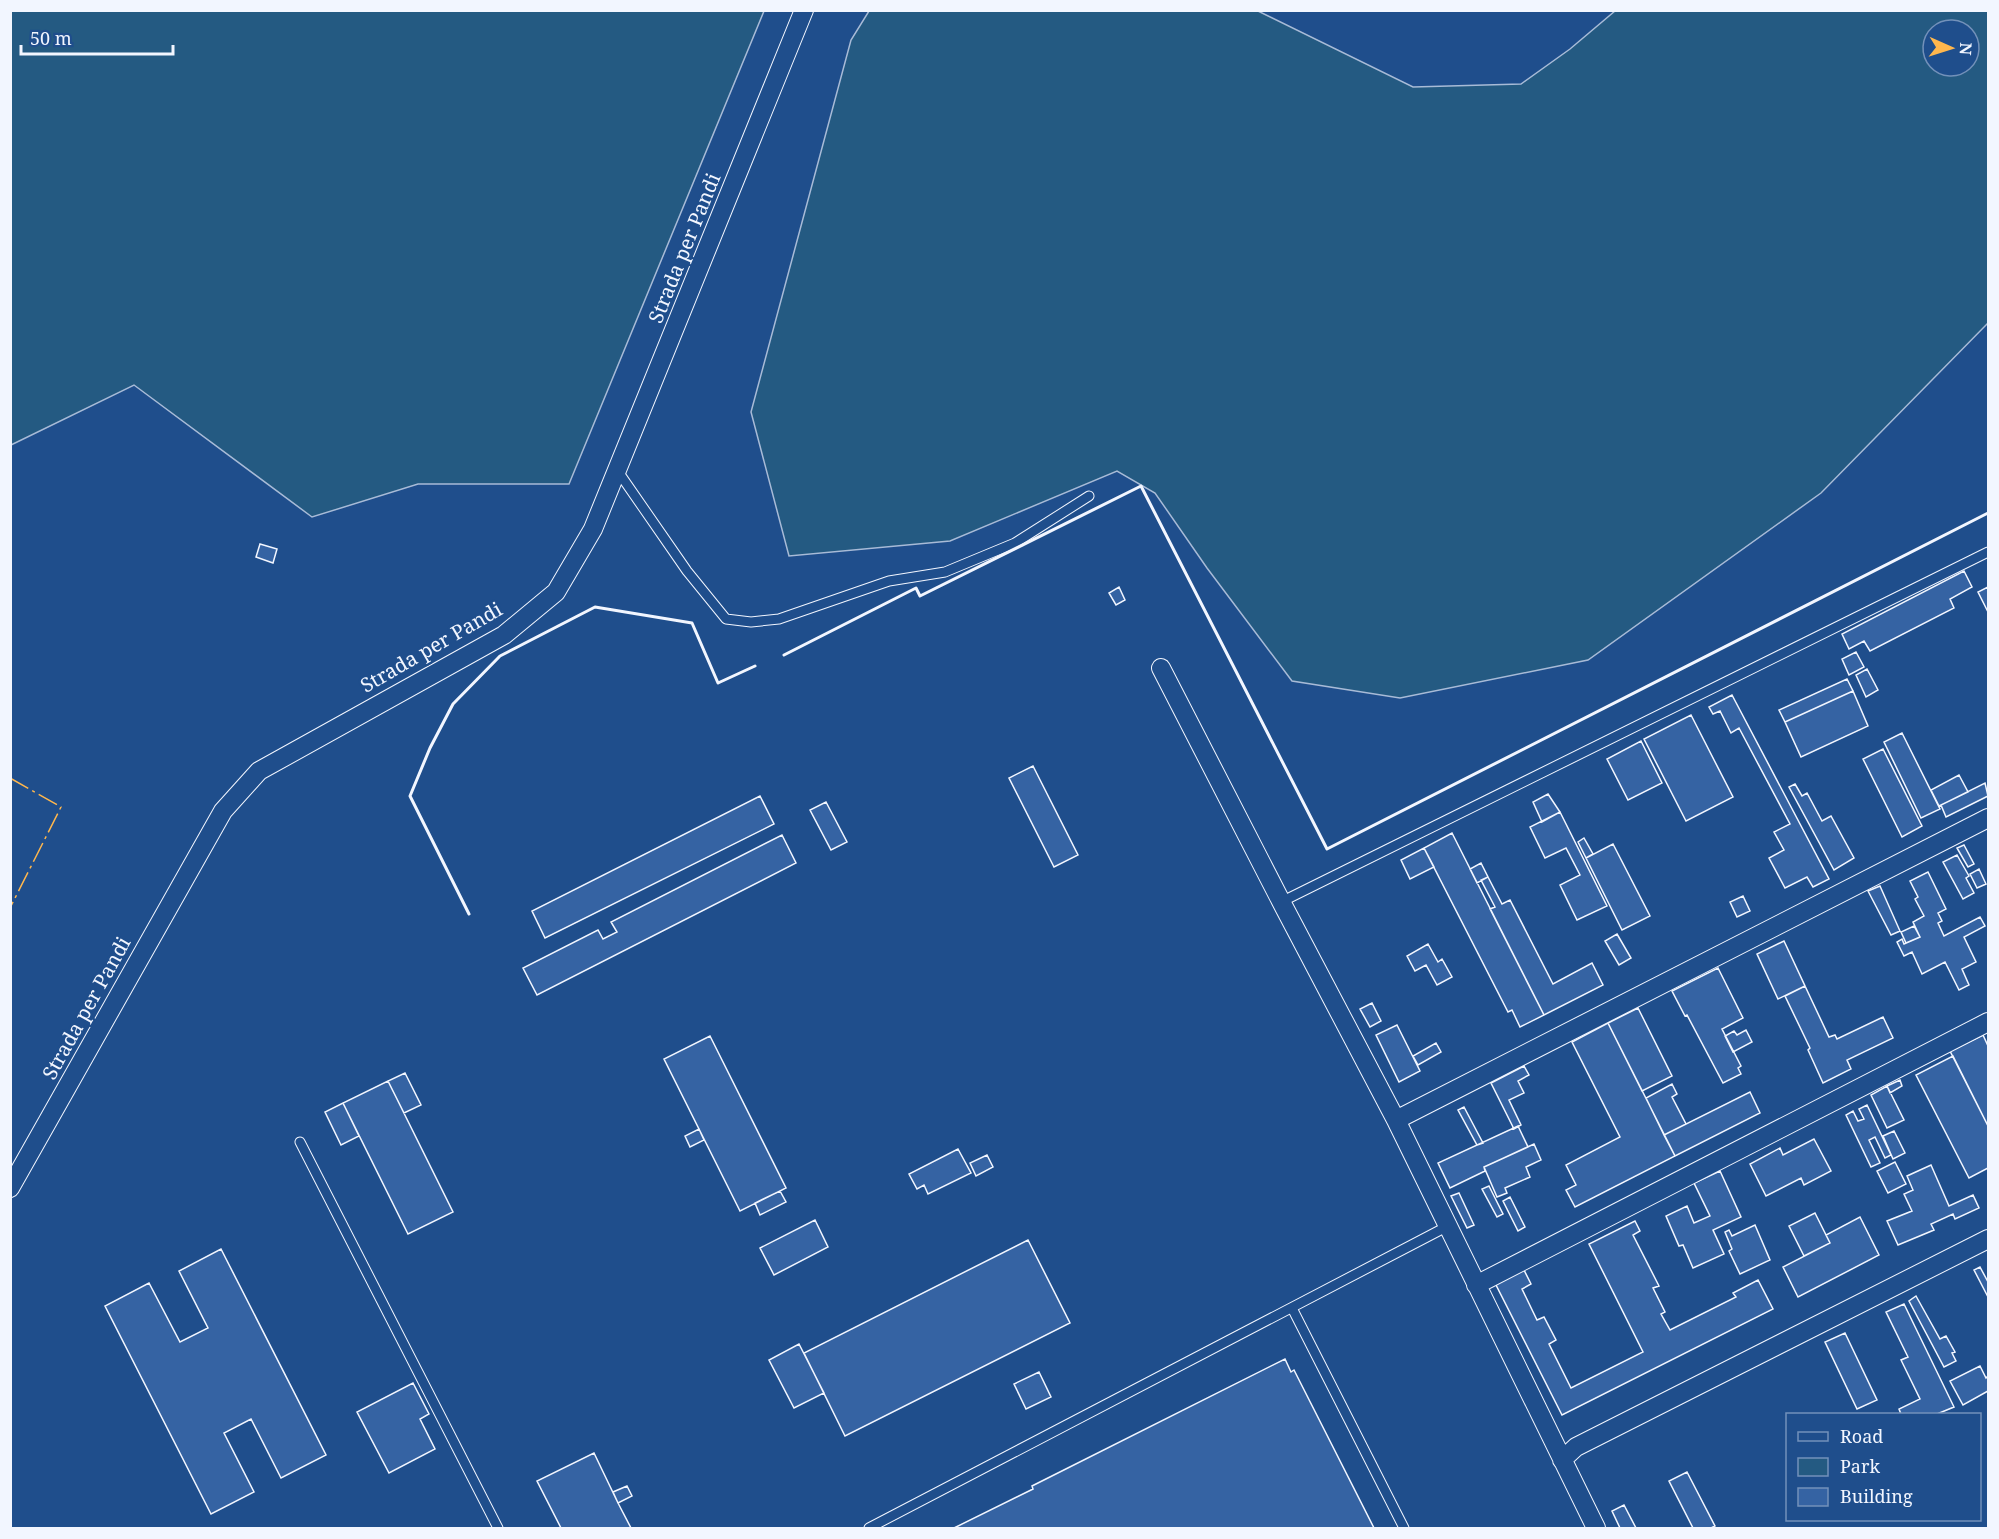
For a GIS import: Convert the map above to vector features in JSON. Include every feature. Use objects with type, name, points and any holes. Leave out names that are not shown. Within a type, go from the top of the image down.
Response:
[{"type":"street","name":"Strada per Pandi","points":[[10,1188],[223,811],[258,771],[504,635],[556,592],[593,529],[804,10]]},
{"type":"street","points":[[1161,668],[1396,1120],[1596,1528]]},
{"type":"street","points":[[1396,1120],[1989,818]]},
{"type":"street","points":[[1476,1285],[1989,1022]]},
{"type":"street","points":[[1562,1460],[1587,1442],[1989,1239]]},
{"type":"lane","points":[[617,470],[687,571],[726,619],[751,622],[779,619],[889,581],[945,572],[1015,543],[1089,495]]},
{"type":"lane","points":[[1281,902],[1989,552]]},
{"type":"lane","points":[[300,1142],[498,1528]]},
{"type":"lane","points":[[869,1528],[1448,1226]]},
{"type":"lane","points":[[1292,1308],[1404,1528]]},
{"type":"green space","points":[[11,10],[764,11],[569,484],[418,484],[312,517],[134,385],[11,445]]},
{"type":"green space","points":[[869,11],[1258,11],[1413,87],[1521,84],[1570,49],[1615,11],[1988,11],[1988,323],[1821,493],[1588,660],[1400,698],[1292,681],[1207,568],[1155,493],[1117,471],[950,541],[789,556],[751,412],[851,40]]},
{"type":"building","points":[[260,544],[277,549],[273,563],[256,557]]},
{"type":"building","points":[[1964,571],[1972,587],[1950,599],[1954,608],[1870,651],[1864,641],[1849,649],[1842,634]]},
{"type":"building","points":[[1119,587],[1125,600],[1116,605],[1109,593]]},
{"type":"building","points":[[1988,587],[1988,612],[1978,592]]},
{"type":"building","points":[[1856,652],[1864,667],[1849,675],[1842,659]]},
{"type":"building","points":[[1867,669],[1878,690],[1866,697],[1856,675]]},
{"type":"building","points":[[1847,679],[1853,691],[1785,722],[1779,710]]},
{"type":"building","points":[[1853,691],[1868,726],[1801,757],[1785,722]]},
{"type":"building","points":[[1732,695],[1829,879],[1813,887],[1807,877],[1785,888],[1769,858],[1784,850],[1774,832],[1790,824],[1739,728],[1731,733],[1720,711],[1713,714],[1709,707]]},
{"type":"building","points":[[1691,715],[1733,797],[1686,821],[1644,739]]},
{"type":"building","points":[[1902,733],[1940,809],[1921,818],[1884,742]]},
{"type":"building","points":[[1641,741],[1662,783],[1628,800],[1607,759]]},
{"type":"building","points":[[1883,749],[1922,826],[1902,837],[1863,759]]},
{"type":"building","points":[[1033,766],[1078,855],[1054,867],[1009,778]]},
{"type":"building","points":[[1959,775],[1968,792],[1939,806],[1931,790]]},
{"type":"building","points":[[1985,783],[1988,796],[1946,817],[1941,805]]},
{"type":"building","points":[[1795,784],[1802,796],[1807,793],[1822,821],[1831,816],[1854,858],[1834,870],[1789,787]]},
{"type":"building","points":[[1548,794],[1560,812],[1542,822],[1533,802]]},
{"type":"building","points":[[760,796],[774,824],[545,938],[532,911]]},
{"type":"building","points":[[826,802],[847,842],[831,850],[810,810]]},
{"type":"building","points":[[1560,812],[1607,906],[1577,920],[1560,885],[1580,875],[1566,848],[1545,858],[1530,827]]},
{"type":"building","points":[[1452,833],[1544,1015],[1520,1027],[1512,1010],[1508,1012],[1424,848]]},
{"type":"building","points":[[782,835],[796,863],[537,995],[523,968],[598,930],[603,939],[617,932],[611,922]]},
{"type":"building","points":[[1584,838],[1593,854],[1586,858],[1578,842]]},
{"type":"building","points":[[1613,844],[1650,916],[1622,930],[1586,858]]},
{"type":"building","points":[[1964,845],[1974,864],[1968,867],[1957,848]]},
{"type":"building","points":[[1424,848],[1434,867],[1410,879],[1401,860]]},
{"type":"building","points":[[1957,855],[1969,876],[1966,878],[1974,893],[1963,899],[1943,862]]},
{"type":"building","points":[[1481,863],[1488,877],[1477,883],[1470,869]]},
{"type":"building","points":[[1979,869],[1986,884],[1977,888],[1970,874]]},
{"type":"building","points":[[1928,872],[1946,909],[1938,913],[1942,921],[1938,923],[1944,936],[1980,917],[1985,926],[1964,937],[1976,962],[1962,969],[1969,985],[1959,990],[1945,962],[1922,974],[1912,952],[1904,956],[1897,942],[1902,939],[1904,944],[1920,937],[1913,922],[1924,916],[1915,899],[1918,897],[1910,881]]},
{"type":"building","points":[[1488,877],[1502,904],[1510,900],[1553,984],[1592,963],[1603,985],[1544,1015],[1490,909],[1495,907],[1481,880]]},
{"type":"building","points":[[1880,886],[1900,931],[1891,935],[1868,891]]},
{"type":"building","points":[[1743,896],[1750,911],[1737,917],[1730,902]]},
{"type":"building","points":[[1914,926],[1920,937],[1906,943],[1901,932]]},
{"type":"building","points":[[1617,934],[1631,958],[1619,965],[1605,941]]},
{"type":"building","points":[[1784,941],[1805,986],[1778,999],[1757,954]]},
{"type":"building","points":[[1428,944],[1438,962],[1442,959],[1452,977],[1437,985],[1426,965],[1415,971],[1407,956]]},
{"type":"building","points":[[1718,968],[1743,1018],[1722,1029],[1741,1066],[1738,1068],[1741,1074],[1723,1083],[1672,991]]},
{"type":"building","points":[[1805,986],[1829,1037],[1835,1035],[1837,1039],[1883,1017],[1893,1038],[1847,1060],[1851,1069],[1823,1083],[1808,1050],[1810,1048],[1785,996]]},
{"type":"building","points":[[1372,1003],[1381,1021],[1370,1027],[1360,1009]]},
{"type":"building","points":[[1638,1008],[1672,1076],[1642,1091],[1608,1023]]},
{"type":"building","points":[[1608,1023],[1675,1156],[1575,1207],[1566,1190],[1576,1185],[1566,1165],[1620,1137],[1572,1042]]},
{"type":"building","points":[[1397,1025],[1420,1071],[1399,1082],[1376,1035]]},
{"type":"building","points":[[1746,1030],[1752,1042],[1733,1052],[1725,1036],[1734,1031],[1737,1035]]},
{"type":"building","points":[[1983,1035],[1988,1046],[1988,1126],[1950,1051]]},
{"type":"building","points":[[710,1036],[786,1188],[740,1211],[664,1059]]},
{"type":"building","points":[[1436,1043],[1441,1052],[1418,1065],[1413,1056]]},
{"type":"building","points":[[1953,1056],[1988,1126],[1988,1168],[1969,1178],[1916,1075]]},
{"type":"building","points":[[1524,1066],[1529,1075],[1518,1081],[1524,1093],[1509,1100],[1521,1125],[1514,1129],[1491,1083]]},
{"type":"building","points":[[405,1073],[421,1105],[404,1113],[388,1081]]},
{"type":"building","points":[[1900,1080],[1902,1086],[1890,1093],[1887,1086]]},
{"type":"building","points":[[388,1081],[453,1212],[408,1234],[343,1103]]},
{"type":"building","points":[[1672,1084],[1677,1094],[1672,1097],[1686,1124],[1664,1135],[1646,1098]]},
{"type":"building","points":[[1887,1086],[1904,1120],[1887,1128],[1871,1095]]},
{"type":"building","points":[[1750,1092],[1760,1113],[1675,1156],[1664,1135]]},
{"type":"building","points":[[343,1103],[359,1136],[341,1145],[325,1112]]},
{"type":"building","points":[[1867,1105],[1891,1155],[1885,1158],[1875,1137],[1869,1140],[1880,1163],[1871,1167],[1846,1115],[1853,1111],[1858,1121],[1864,1119],[1859,1109]]},
{"type":"building","points":[[1464,1107],[1483,1143],[1477,1145],[1458,1110]]},
{"type":"building","points":[[1518,1126],[1528,1147],[1484,1167],[1485,1171],[1450,1188],[1438,1163]]},
{"type":"building","points":[[699,1129],[704,1140],[690,1147],[685,1136]]},
{"type":"building","points":[[1894,1131],[1905,1153],[1893,1159],[1883,1136]]},
{"type":"building","points":[[1814,1139],[1831,1171],[1804,1185],[1801,1178],[1766,1196],[1750,1164],[1780,1148],[1783,1155]]},
{"type":"building","points":[[1534,1144],[1541,1160],[1526,1167],[1530,1177],[1505,1188],[1507,1193],[1497,1197],[1484,1167]]},
{"type":"building","points":[[958,1149],[971,1173],[928,1194],[924,1185],[917,1189],[909,1174]]},
{"type":"building","points":[[987,1155],[993,1167],[976,1176],[970,1163]]},
{"type":"building","points":[[1895,1162],[1906,1184],[1888,1193],[1877,1171]]},
{"type":"building","points":[[1931,1165],[1949,1206],[1973,1195],[1979,1208],[1955,1219],[1953,1214],[1931,1224],[1934,1230],[1898,1245],[1887,1221],[1912,1211],[1904,1194],[1913,1190],[1907,1176]]},
{"type":"building","points":[[1720,1171],[1741,1217],[1713,1230],[1724,1254],[1693,1268],[1683,1245],[1679,1246],[1666,1216],[1687,1206],[1694,1223],[1710,1216],[1694,1183]]},
{"type":"building","points":[[1489,1186],[1503,1214],[1497,1217],[1482,1189]]},
{"type":"building","points":[[780,1191],[786,1202],[760,1215],[755,1203]]},
{"type":"building","points":[[1459,1193],[1474,1225],[1467,1228],[1451,1196]]},
{"type":"building","points":[[1510,1197],[1525,1227],[1518,1231],[1503,1201]]},
{"type":"building","points":[[1815,1213],[1830,1243],[1804,1256],[1789,1226]]},
{"type":"building","points":[[1860,1217],[1879,1255],[1798,1297],[1783,1267],[1830,1243],[1826,1235]]},
{"type":"building","points":[[815,1220],[828,1247],[774,1275],[760,1248]]},
{"type":"building","points":[[1635,1221],[1640,1231],[1633,1235],[1659,1286],[1653,1288],[1665,1312],[1661,1314],[1670,1330],[1736,1297],[1733,1293],[1758,1280],[1773,1309],[1562,1415],[1495,1283],[1523,1268],[1531,1284],[1522,1289],[1537,1320],[1544,1317],[1556,1340],[1549,1344],[1571,1388],[1643,1352],[1589,1244]]},
{"type":"building","points":[[1755,1225],[1770,1260],[1740,1274],[1729,1251],[1732,1249],[1725,1232],[1729,1230],[1732,1236]]},
{"type":"building","points":[[1028,1240],[1070,1323],[845,1436],[804,1353]]},
{"type":"building","points":[[221,1249],[326,1455],[281,1478],[251,1419],[224,1433],[254,1492],[211,1514],[105,1306],[149,1283],[180,1342],[208,1328],[179,1271]]},
{"type":"building","points":[[1980,1267],[1988,1282],[1988,1297],[1974,1270]]},
{"type":"building","points":[[1916,1296],[1940,1339],[1946,1336],[1955,1352],[1952,1353],[1956,1361],[1944,1367],[1909,1301]]},
{"type":"building","points":[[1904,1304],[1954,1407],[1939,1413],[1901,1413],[1899,1409],[1920,1399],[1901,1360],[1908,1357],[1886,1312]]},
{"type":"building","points":[[1845,1333],[1877,1400],[1857,1409],[1825,1342]]},
{"type":"building","points":[[799,1344],[824,1393],[794,1408],[769,1360]]},
{"type":"building","points":[[1285,1359],[1291,1372],[1294,1370],[1374,1528],[954,1528],[1033,1489],[1032,1486]]},
{"type":"building","points":[[1980,1366],[1986,1378],[1988,1376],[1988,1391],[1963,1405],[1950,1381]]},
{"type":"building","points":[[1039,1372],[1051,1397],[1026,1409],[1014,1384]]},
{"type":"building","points":[[413,1383],[429,1414],[420,1419],[435,1449],[389,1473],[357,1412]]},
{"type":"building","points":[[594,1453],[631,1528],[561,1528],[537,1481]]},
{"type":"building","points":[[1687,1472],[1715,1526],[1711,1528],[1693,1528],[1669,1481]]},
{"type":"building","points":[[627,1486],[632,1496],[618,1503],[613,1492]]},
{"type":"building","points":[[1624,1505],[1636,1528],[1620,1528],[1612,1511]]},
{"type":"wall","points":[[784,655],[916,588],[920,596],[1141,486],[1327,849],[1988,513]]},
{"type":"wall","points":[[469,914],[410,796],[430,748],[453,704],[500,656],[595,607],[692,623],[718,683],[755,666]]},
{"type":"power","points":[[10,778],[61,807],[10,908]]}]
